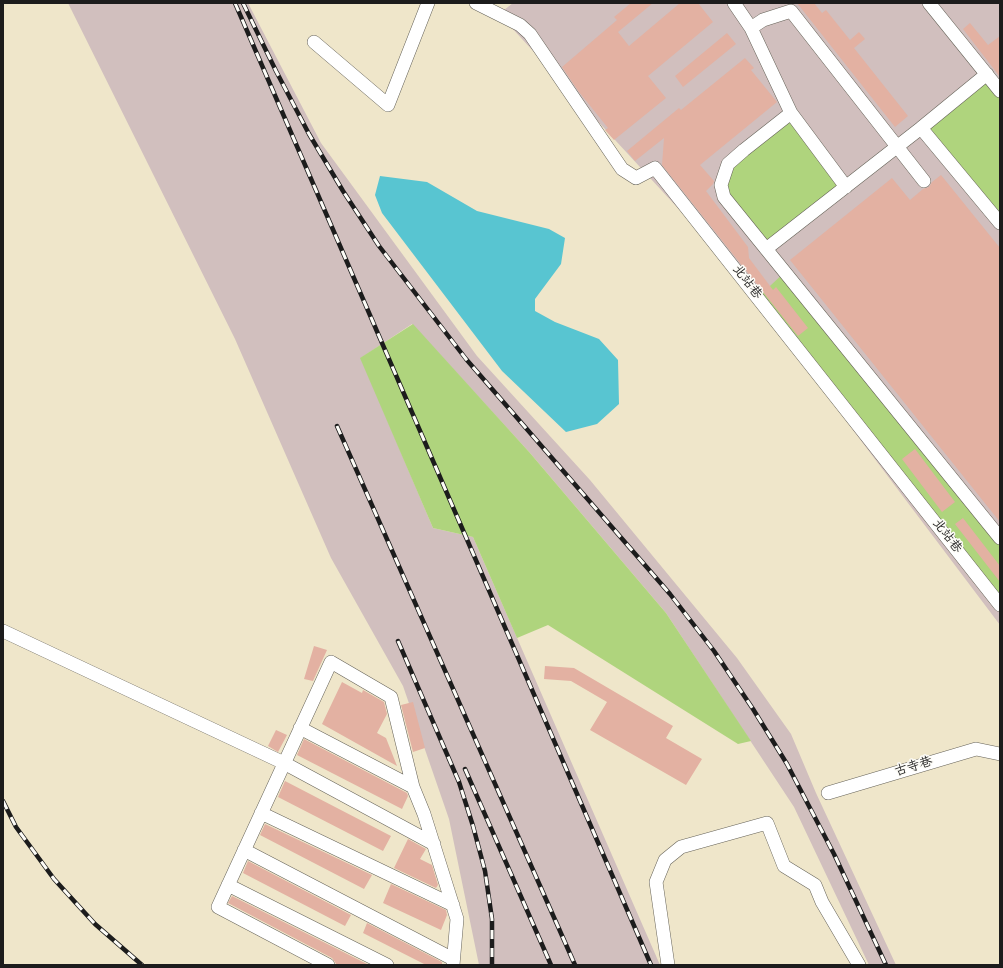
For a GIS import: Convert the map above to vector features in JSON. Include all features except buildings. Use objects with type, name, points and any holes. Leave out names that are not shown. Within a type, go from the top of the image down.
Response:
[{"type":"street","points":[[314,42],[388,105],[428,3]]},
{"type":"street","name":"北站巷","points":[[476,3],[520,25],[530,34],[622,169],[636,178],[655,168],[1000,605]]},
{"type":"street","points":[[734,3],[751,28],[791,113],[846,187]]},
{"type":"street","points":[[929,3],[1000,91]]},
{"type":"street","points":[[751,28],[763,20],[791,11],[924,181]]},
{"type":"street","points":[[766,249],[921,128],[987,74]]},
{"type":"street","points":[[791,113],[728,164],[722,186],[724,197],[1000,538]]},
{"type":"street","points":[[921,128],[1000,223]]},
{"type":"street","points":[[3,631],[284,763],[434,844]]},
{"type":"street","points":[[244,850],[453,962],[457,919],[434,844],[413,787],[391,697],[331,662],[300,728],[244,850],[218,907],[328,965]]},
{"type":"street","points":[[300,728],[413,787]]},
{"type":"street","name":"古寺巷","points":[[828,793],[976,750],[1000,754]]},
{"type":"street","points":[[261,813],[453,905]]},
{"type":"street","points":[[668,965],[656,882],[665,860],[681,847],[767,823],[784,866],[815,885],[822,902],[859,965]]},
{"type":"street","points":[[228,885],[387,965]]},
{"type":"shaded area","points":[[68,3],[248,3],[321,143],[477,356],[590,480],[737,658],[791,734],[816,793],[896,965],[869,965],[794,807],[666,613],[530,453],[412,324],[361,358],[433,528],[473,537],[660,965],[479,965],[449,819],[403,686],[331,558],[235,339]]},
{"type":"shaded area","points":[[513,3],[1000,3],[1000,625],[721,255],[499,14]]},
{"type":"green space","points":[[987,74],[1000,91],[1000,223],[921,128]]},
{"type":"green space","points":[[791,113],[846,187],[766,249],[725,198],[728,164]]},
{"type":"green space","points":[[785,272],[1000,538],[1000,605],[757,298]]},
{"type":"green space","points":[[413,324],[530,453],[666,613],[751,741],[738,744],[548,625],[517,638],[473,537],[433,528],[360,358]]},
{"type":"water","points":[[380,176],[427,182],[477,211],[549,229],[565,238],[561,264],[535,299],[535,311],[555,322],[599,339],[618,360],[619,404],[597,424],[566,432],[502,371],[382,213],[375,195]]},
{"type":"railway","points":[[235,3],[651,965]]},
{"type":"railway","points":[[243,3],[309,134],[343,191],[379,246],[466,359],[670,594],[714,651],[753,709],[787,764],[834,854],[886,965]]},
{"type":"railway","points":[[337,426],[575,965]]},
{"type":"railway","points":[[398,641],[459,782],[473,826],[485,871],[492,919],[492,965]]},
{"type":"railway","points":[[465,769],[551,965]]},
{"type":"railway","points":[[3,801],[16,827],[54,879],[95,924],[142,965]]}]
